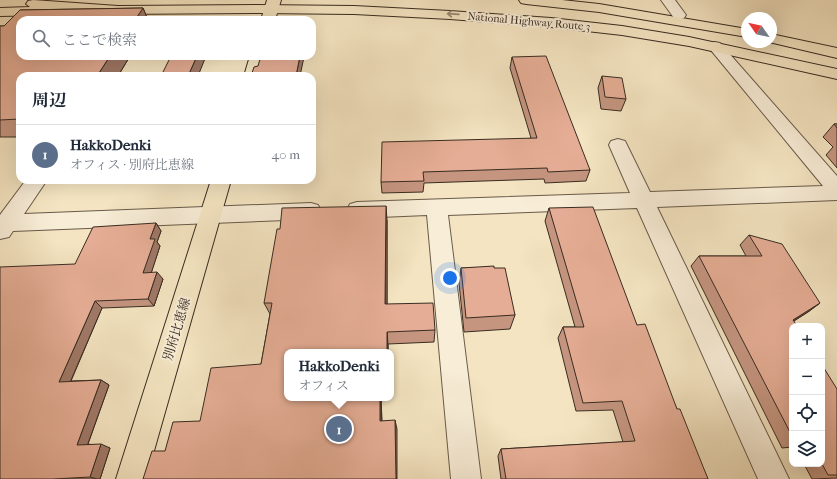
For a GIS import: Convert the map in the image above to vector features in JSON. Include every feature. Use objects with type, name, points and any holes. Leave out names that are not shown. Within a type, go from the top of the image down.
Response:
[{"type":"main road","points":[[368,0],[483,6],[599,18],[699,35],[837,64]]},
{"type":"main road","points":[[526,0],[599,8],[741,32]]},
{"type":"main road","name":"National Highway Route 3","points":[[566,0],[679,15],[741,28]]},
{"type":"main road","points":[[0,4],[31,4],[120,10]]},
{"type":"main road","name":"National Highway Route 3","points":[[0,12],[271,9],[407,11],[531,20],[632,32],[715,46],[837,74]]},
{"type":"main road","points":[[777,35],[837,48]]},
{"type":"main road","points":[[777,39],[837,53]]},
{"type":"main road","points":[[253,72],[257,60]]},
{"type":"main road","name":"別府比恵線","points":[[131,479],[220,184]]},
{"type":"street","points":[[668,0],[679,15]]},
{"type":"street","points":[[715,46],[837,188]]},
{"type":"street","points":[[618,145],[774,479]]},
{"type":"street","points":[[2,226],[34,184]]},
{"type":"street","points":[[2,226],[210,214],[837,194]]},
{"type":"street","points":[[437,207],[466,479]]},
{"type":"building","points":[[143,8],[138,16],[16,16],[16,60],[107,60],[100,72],[16,72],[16,119],[0,120],[0,26],[4,26],[20,10]]},
{"type":"building","points":[[546,56],[590,170],[548,172],[547,168],[423,172],[424,181],[381,182],[382,142],[537,138],[512,57]]},
{"type":"building","points":[[169,60],[195,60],[190,72],[163,72]]},
{"type":"building","points":[[260,60],[299,60],[297,72],[252,72],[254,67],[258,66]]},
{"type":"building","points":[[602,76],[622,78],[626,99],[605,97]]},
{"type":"building","points":[[386,206],[385,304],[433,303],[435,330],[387,332],[387,349],[284,349],[284,401],[380,401],[380,421],[395,420],[396,479],[143,479],[152,451],[165,451],[173,422],[200,421],[211,368],[261,364],[272,303],[264,303],[277,229],[280,229],[282,208]]},
{"type":"building","points":[[593,207],[637,325],[645,324],[677,409],[680,409],[708,479],[506,479],[501,449],[635,441],[622,401],[583,403],[563,327],[584,327],[549,208]]},
{"type":"building","points":[[156,223],[150,239],[155,239],[143,273],[157,272],[148,299],[95,301],[59,382],[101,380],[77,445],[101,444],[90,477],[0,479],[0,267],[75,264],[93,227]]},
{"type":"building","points":[[749,235],[782,244],[820,303],[793,320],[795,323],[789,323],[789,430],[699,256],[762,256]]},
{"type":"building","points":[[494,266],[494,268],[505,268],[515,315],[466,318],[461,268]]},
{"type":"building","points":[[825,370],[837,389],[837,475],[828,475],[824,467],[825,467]]},
{"type":"place","name":"HakkoDenki","points":[[339,429]]}]
